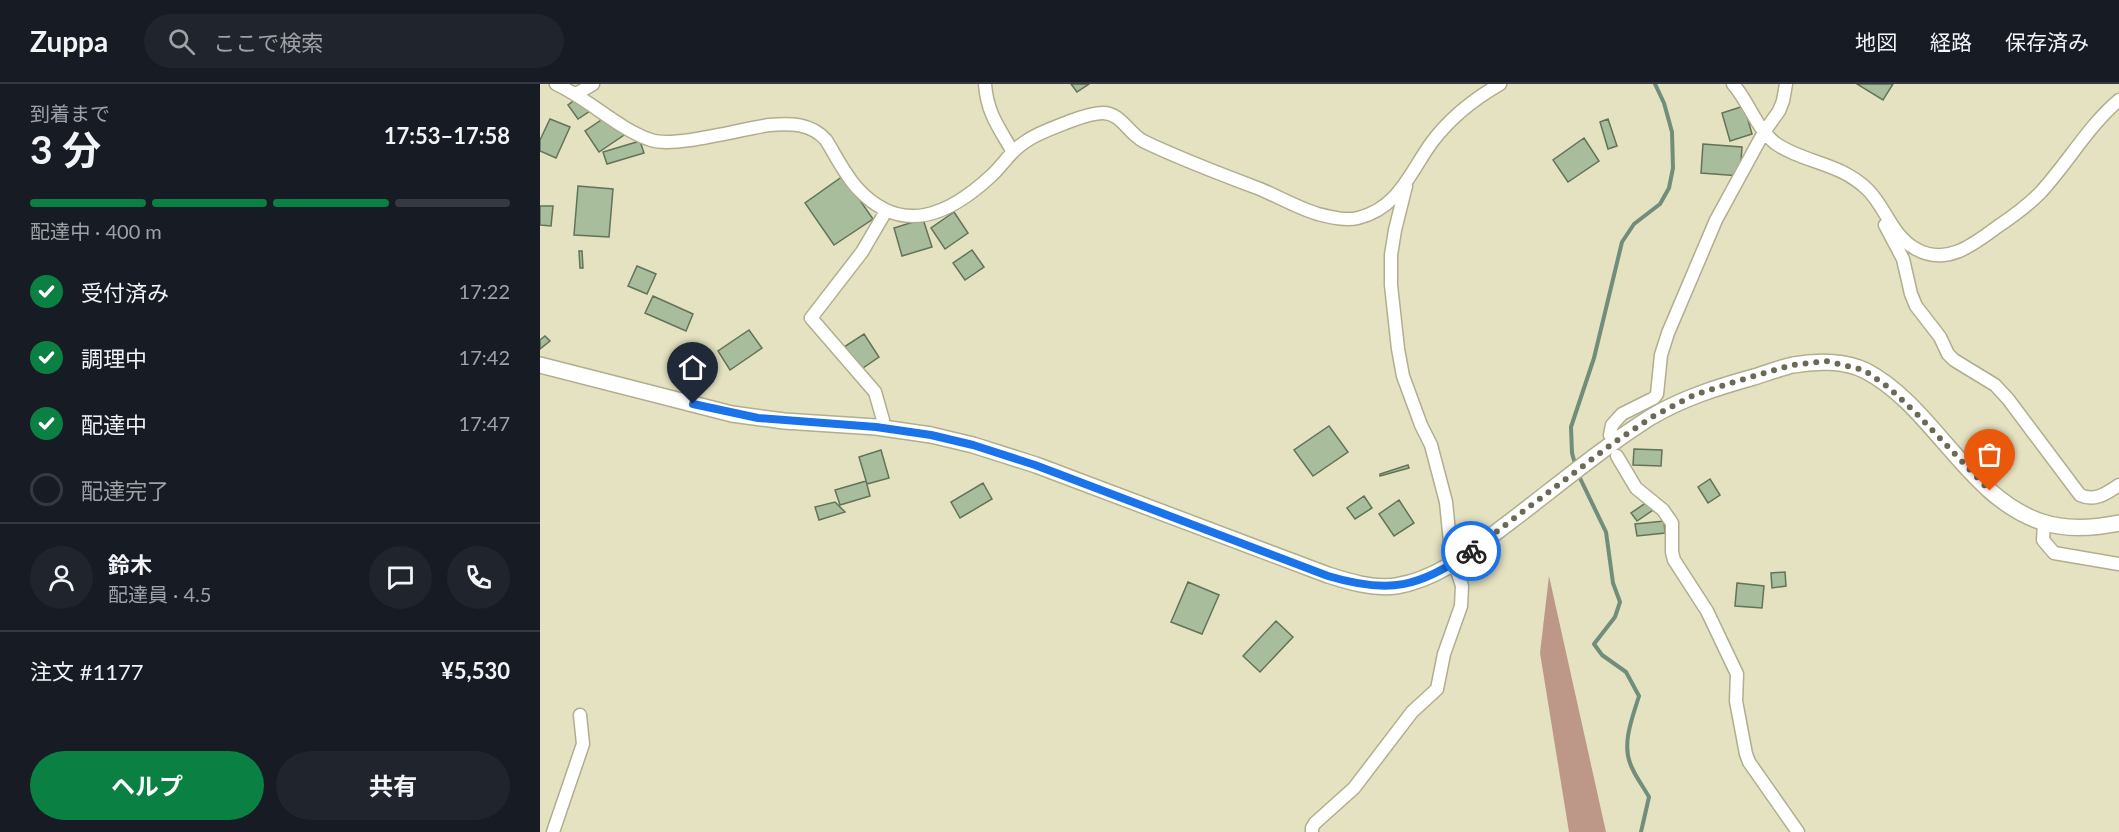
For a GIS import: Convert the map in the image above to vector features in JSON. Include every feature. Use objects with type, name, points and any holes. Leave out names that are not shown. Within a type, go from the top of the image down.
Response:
[{"type":"street","points":[[556,84],[576,94],[638,134],[664,143],[769,125],[808,127],[826,140],[858,189],[877,206],[886,211],[909,216],[922,216],[949,207],[992,175],[1013,152],[1037,135],[1080,118],[1103,113],[1117,117],[1141,140],[1316,213],[1337,218],[1356,219],[1374,212],[1396,196],[1431,143],[1450,122],[1474,100],[1500,84]]},
{"type":"street","points":[[576,94],[593,84]]},
{"type":"street","points":[[985,84],[986,102],[1013,152]]},
{"type":"street","points":[[1733,84],[1764,132],[1785,149],[1834,168],[1856,180],[1877,200],[1904,241],[1916,249],[1938,256],[1960,252],[2018,213],[2040,193],[2119,100]]},
{"type":"street","points":[[1786,84],[1779,111],[1764,132],[1716,220],[1668,333],[1661,356],[1657,394],[1654,398],[1622,414],[1612,425],[1613,445],[1636,488],[1663,510],[1672,523],[1674,560],[1707,611],[1737,674],[1736,701],[1746,754],[1798,832]]},
{"type":"street","points":[[1312,832],[1315,823],[1354,788],[1412,712],[1437,689],[1444,654],[1461,606],[1462,586],[1454,562],[1446,502],[1438,468],[1403,376],[1398,349],[1391,285],[1391,255],[1407,182]]},
{"type":"street","points":[[883,420],[875,392],[811,318],[862,252],[886,211]]},
{"type":"street","points":[[1885,215],[1884,223],[1903,259],[1916,306],[1940,337],[1948,354],[1995,386],[2008,399],[2080,495],[2095,498],[2119,485]]},
{"type":"street","points":[[540,365],[732,414],[784,421],[876,427],[931,435],[973,445],[1035,465],[1328,576],[1356,584],[1402,585],[1433,574],[1468,553],[1652,417],[1694,395],[1792,365],[1826,361],[1864,370],[1888,387],[1990,491],[2021,514],[2044,523],[2066,527],[2099,527],[2118,522]]},
{"type":"street","points":[[2044,523],[2043,540],[2054,553],[2119,564]]},
{"type":"street","points":[[553,832],[583,744],[580,715]]},
{"type":"shaded area","points":[[1549,576],[1606,832],[1569,832],[1540,653]]},
{"type":"building","points":[[1071,84],[1089,84],[1077,92]]},
{"type":"building","points":[[1857,84],[1893,84],[1883,100]]},
{"type":"building","points":[[580,96],[590,111],[578,119],[568,105]]},
{"type":"building","points":[[1744,106],[1752,134],[1730,141],[1722,113]]},
{"type":"building","points":[[610,114],[624,135],[599,152],[585,131]]},
{"type":"building","points":[[550,119],[570,127],[556,158],[540,151],[540,140]]},
{"type":"building","points":[[1608,119],[1617,146],[1608,149],[1600,122]]},
{"type":"building","points":[[1584,138],[1599,161],[1568,182],[1553,160]]},
{"type":"building","points":[[640,141],[644,153],[607,164],[603,152]]},
{"type":"building","points":[[1703,144],[1742,147],[1740,176],[1701,173]]},
{"type":"building","points":[[843,176],[873,219],[834,245],[805,203]]},
{"type":"building","points":[[578,186],[613,189],[609,237],[574,235]]},
{"type":"building","points":[[540,206],[553,206],[551,226],[540,225]]},
{"type":"building","points":[[954,212],[968,233],[945,249],[931,228]]},
{"type":"building","points":[[923,219],[932,247],[902,256],[894,228]]},
{"type":"building","points":[[972,250],[984,267],[965,280],[953,263]]},
{"type":"building","points":[[579,251],[582,251],[583,268],[580,268]]},
{"type":"building","points":[[637,266],[656,274],[647,294],[628,286]]},
{"type":"building","points":[[653,296],[693,314],[686,331],[645,313]]},
{"type":"building","points":[[749,330],[762,348],[730,370],[718,351]]},
{"type":"building","points":[[864,334],[879,357],[860,370],[844,347]]},
{"type":"building","points":[[545,336],[550,341],[540,349],[540,340]]},
{"type":"building","points":[[1329,426],[1348,452],[1313,476],[1294,450]]},
{"type":"building","points":[[1634,449],[1662,450],[1661,466],[1633,465]]},
{"type":"building","points":[[881,450],[889,478],[867,484],[859,457]]},
{"type":"building","points":[[1408,465],[1409,468],[1380,476],[1380,474]]},
{"type":"building","points":[[1710,479],[1720,495],[1708,503],[1698,487]]},
{"type":"building","points":[[866,481],[870,496],[840,505],[835,490]]},
{"type":"building","points":[[983,483],[992,499],[960,518],[951,502]]},
{"type":"building","points":[[1364,496],[1372,508],[1355,519],[1347,508]]},
{"type":"building","points":[[1399,500],[1414,523],[1394,536],[1379,514]]},
{"type":"building","points":[[1650,500],[1656,508],[1637,521],[1631,513]]},
{"type":"building","points":[[835,502],[845,512],[819,520],[815,507]]},
{"type":"building","points":[[1664,521],[1665,533],[1637,536],[1635,524]]},
{"type":"building","points":[[1785,572],[1786,586],[1772,588],[1771,573]]},
{"type":"building","points":[[1188,582],[1219,595],[1202,634],[1171,622]]},
{"type":"building","points":[[1737,583],[1764,586],[1762,608],[1735,606]]},
{"type":"building","points":[[1276,621],[1293,637],[1260,672],[1243,656]]},
{"type":"waterway","points":[[1576,467],[1572,453],[1571,427],[1594,358],[1622,242],[1634,224],[1660,204],[1669,188],[1673,168],[1672,132],[1664,103],[1655,84]]},
{"type":"waterway","points":[[1578,474],[1606,532],[1613,583],[1620,602],[1615,617],[1594,644],[1602,655],[1626,672],[1639,696],[1629,729],[1627,746],[1632,767],[1649,797],[1641,832]]},
{"type":"way so far","points":[[1471,551],[1612,444],[1652,417],[1694,395],[1734,382],[1792,365],[1826,361],[1864,370],[1888,387],[1990,491]]},
{"type":"route","points":[[693,404],[758,418],[876,427],[931,435],[973,445],[1035,465],[1328,576],[1356,584],[1393,586],[1412,582],[1442,570],[1471,551]]}]
